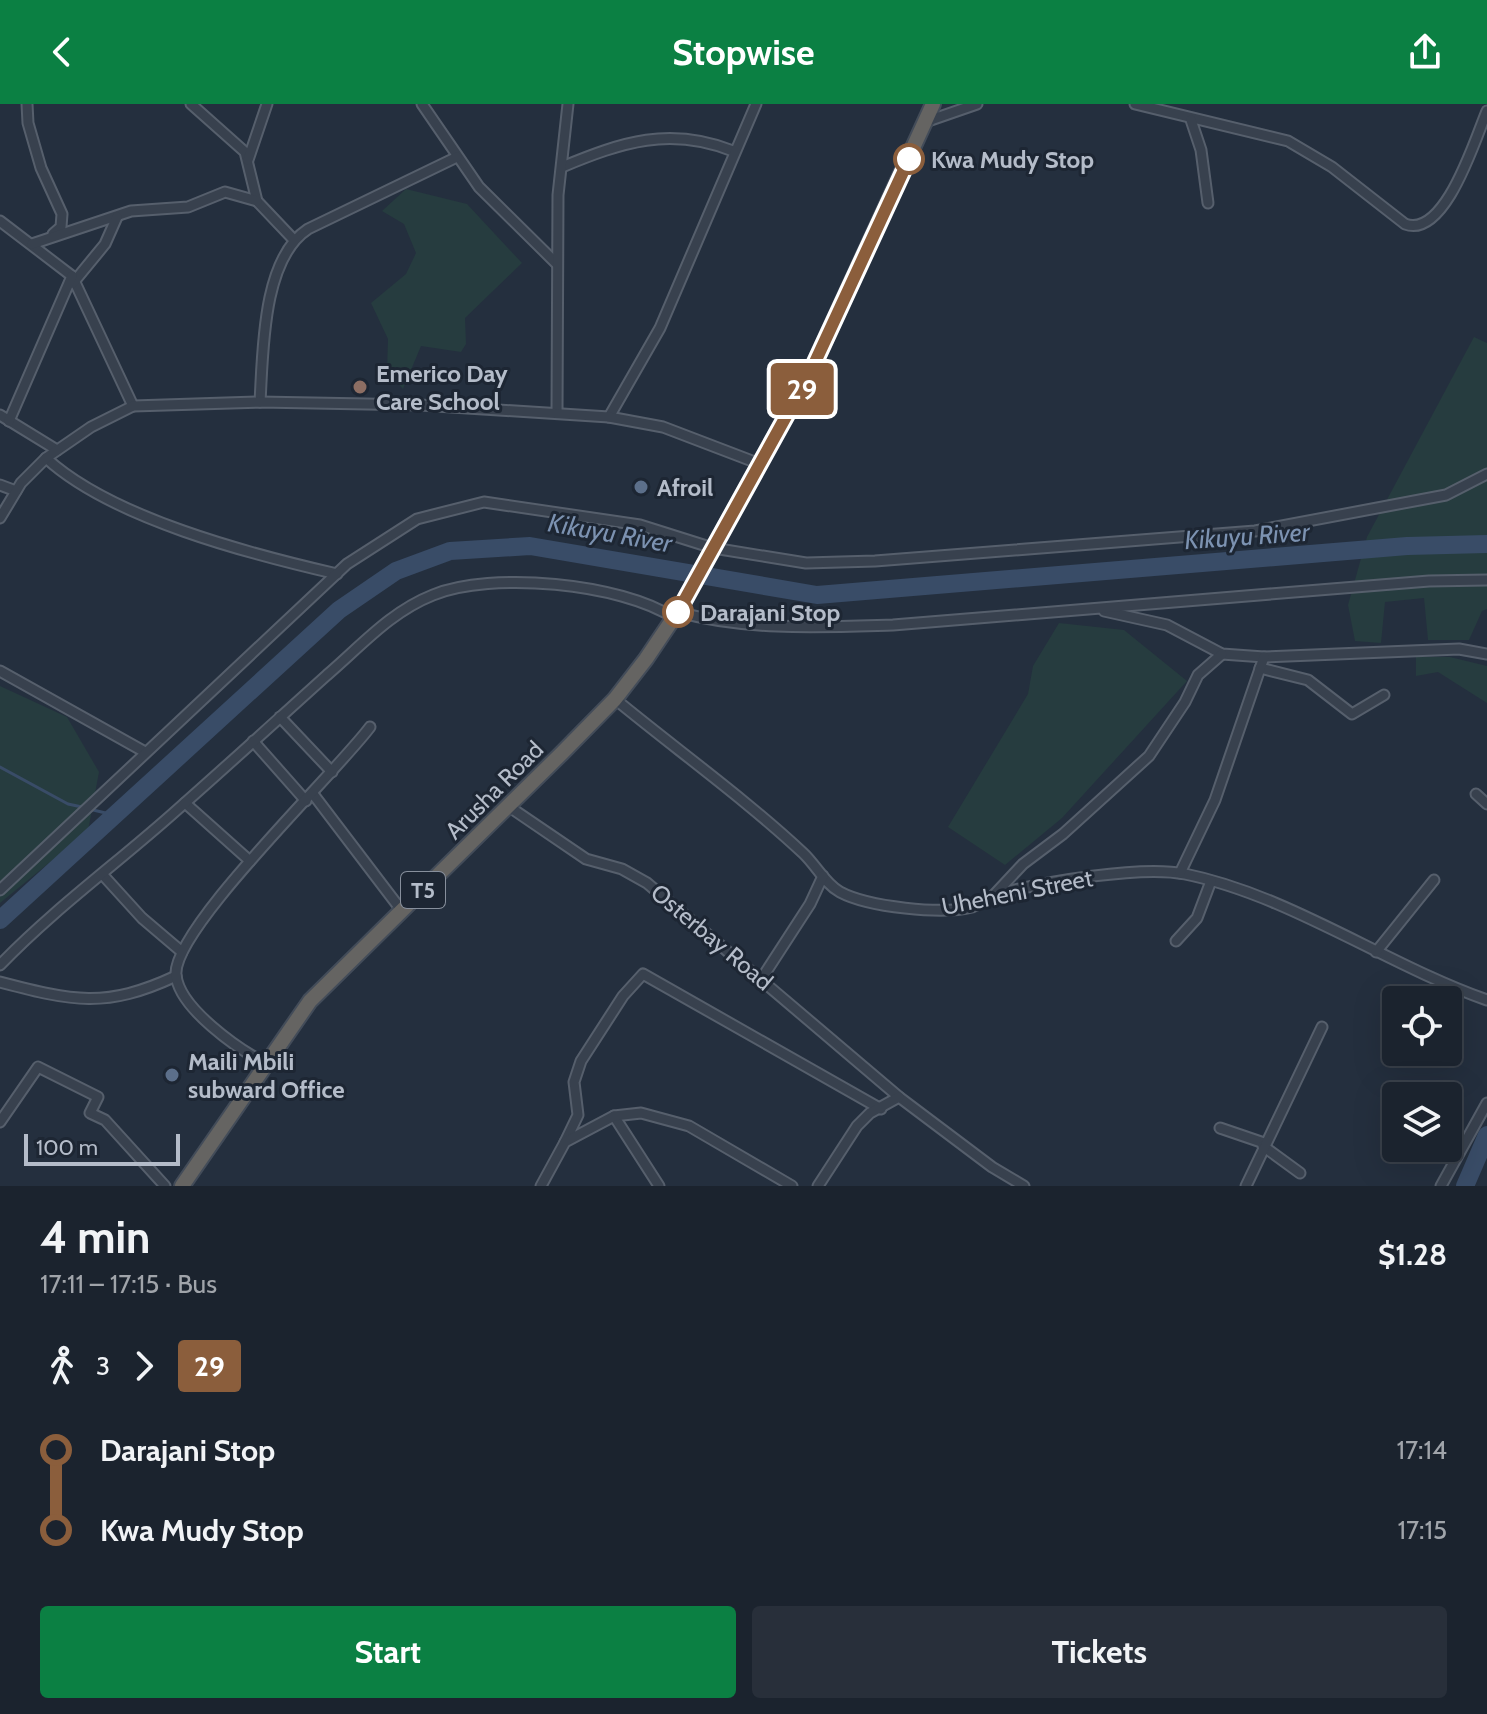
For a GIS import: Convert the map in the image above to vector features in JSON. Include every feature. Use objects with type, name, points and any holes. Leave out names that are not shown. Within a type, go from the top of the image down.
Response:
[{"type":"highway","name":"T5","points":[[678,612],[838,316],[933,104]]},
{"type":"highway","name":"Arusha Road","points":[[182,1186],[310,1001],[615,699],[678,612]]},
{"type":"street","points":[[27,104],[28,123],[41,168],[62,214],[61,227],[49,237]]},
{"type":"street","points":[[191,104],[229,134],[248,160]]},
{"type":"street","points":[[267,104],[248,160],[248,176],[257,201],[294,240]]},
{"type":"street","points":[[422,104],[457,157],[497,208],[557,264]]},
{"type":"street","points":[[557,413],[558,195],[568,104]]},
{"type":"street","points":[[609,417],[660,328],[733,151],[756,104]]},
{"type":"street","points":[[925,122],[977,104]]},
{"type":"street","points":[[1135,104],[1191,120],[1276,136],[1297,145],[1332,167],[1405,224],[1415,228],[1424,226],[1457,183],[1487,111]]},
{"type":"street","points":[[1191,120],[1201,150],[1208,203]]},
{"type":"street","points":[[562,167],[631,141],[702,139],[733,151]]},
{"type":"street","points":[[260,402],[266,316],[294,240],[308,229],[457,157]]},
{"type":"street","points":[[32,244],[141,210],[188,207],[225,192],[257,201]]},
{"type":"street","points":[[57,450],[5,418],[72,279],[105,244],[117,217]]},
{"type":"street","points":[[0,221],[72,279],[133,406]]},
{"type":"street","points":[[0,518],[16,491],[46,458],[117,412],[133,406],[260,402],[609,417],[663,427],[760,464]]},
{"type":"street","points":[[46,458],[77,485],[151,516],[230,545],[337,574]]},
{"type":"street","points":[[0,890],[337,574],[417,519],[484,502],[640,525],[710,551],[806,563],[875,561],[1255,531],[1446,495],[1487,474]]},
{"type":"street","points":[[0,485],[16,491]]},
{"type":"street","points":[[0,965],[391,618],[454,587],[489,581],[591,590],[705,619],[810,627],[963,621],[1429,581],[1487,580]]},
{"type":"street","points":[[1094,609],[1167,625],[1222,654],[1264,657],[1459,649],[1487,654]]},
{"type":"street","points":[[994,896],[1023,864],[1072,827],[1149,756],[1198,675],[1222,654]]},
{"type":"street","points":[[1180,873],[1215,800],[1264,657]]},
{"type":"street","points":[[1260,668],[1308,680],[1352,714],[1384,695]]},
{"type":"street","points":[[0,671],[145,752]]},
{"type":"street","name":"Uheheni Street","points":[[615,699],[805,854],[842,893],[873,903],[926,909],[973,906],[994,896],[1100,876],[1180,873],[1211,881],[1295,913],[1439,983],[1487,1000]]},
{"type":"street","points":[[280,717],[332,772]]},
{"type":"street","points":[[265,1063],[214,1030],[176,976],[182,952],[218,895],[310,797],[370,727]]},
{"type":"street","points":[[253,741],[310,797],[402,911]]},
{"type":"street","points":[[1476,794],[1487,804]]},
{"type":"street","points":[[185,803],[250,861]]},
{"type":"street","name":"Osterbay Road","points":[[508,806],[586,859],[622,869],[647,883],[899,1097],[992,1167],[1024,1186]]},
{"type":"street","points":[[102,874],[142,918],[182,952]]},
{"type":"street","points":[[762,978],[810,904],[823,876]]},
{"type":"street","points":[[1376,952],[1434,880]]},
{"type":"street","points":[[1176,941],[1197,918],[1211,881]]},
{"type":"street","points":[[541,1186],[578,1115],[574,1082],[581,1061],[623,996],[643,974],[881,1109]]},
{"type":"street","points":[[0,982],[94,1001],[140,992],[176,976]]},
{"type":"street","points":[[1246,1186],[1322,1027]]},
{"type":"street","points":[[0,1122],[38,1067],[98,1097],[90,1113],[105,1120],[165,1186]]},
{"type":"street","points":[[818,1186],[857,1126],[870,1113],[899,1097]]},
{"type":"street","points":[[1441,1186],[1487,1103]]},
{"type":"street","points":[[565,1142],[614,1116],[641,1113],[689,1126],[774,1182],[792,1186]]},
{"type":"street","points":[[614,1116],[659,1186]]},
{"type":"street","points":[[1220,1128],[1264,1145],[1300,1173]]},
{"type":"green space","points":[[406,189],[467,204],[522,263],[465,318],[466,344],[461,352],[421,346],[403,389],[387,371],[388,339],[371,303],[406,274],[416,253],[404,224],[382,211]]},
{"type":"green space","points":[[1474,337],[1487,343],[1487,609],[1482,611],[1469,640],[1428,640],[1424,598],[1385,602],[1381,643],[1355,641],[1348,605],[1367,537]]},
{"type":"green space","points":[[1059,623],[1124,630],[1187,681],[1062,818],[1005,865],[948,827],[1028,694],[1033,666]]},
{"type":"green space","points":[[1416,657],[1450,657],[1487,666],[1487,703],[1438,672],[1416,676]]},
{"type":"green space","points":[[0,686],[67,717],[99,772],[88,831],[0,903]]},
{"type":"waterway","name":"Kikuyu River","points":[[0,920],[339,610],[396,571],[450,551],[530,546],[817,595],[1407,546],[1487,544]]},
{"type":"waterway","points":[[0,767],[68,804],[82,807]]},
{"type":"waterway","points":[[89,809],[114,815]]},
{"type":"waterway","points":[[1465,1186],[1487,1135]]},
{"type":"bus line","name":"29","points":[[678,612],[810,373],[909,159]]},
{"type":"place","name":"Kwa Mudy Stop","points":[[909,159]]},
{"type":"place","name":"Emerico Day Care School","points":[[360,387]]},
{"type":"place","name":"Afroil","points":[[641,487]]},
{"type":"place","name":"Darajani Stop","points":[[678,612]]},
{"type":"place","name":"Maili Mbili subward Office","points":[[172,1075]]}]
